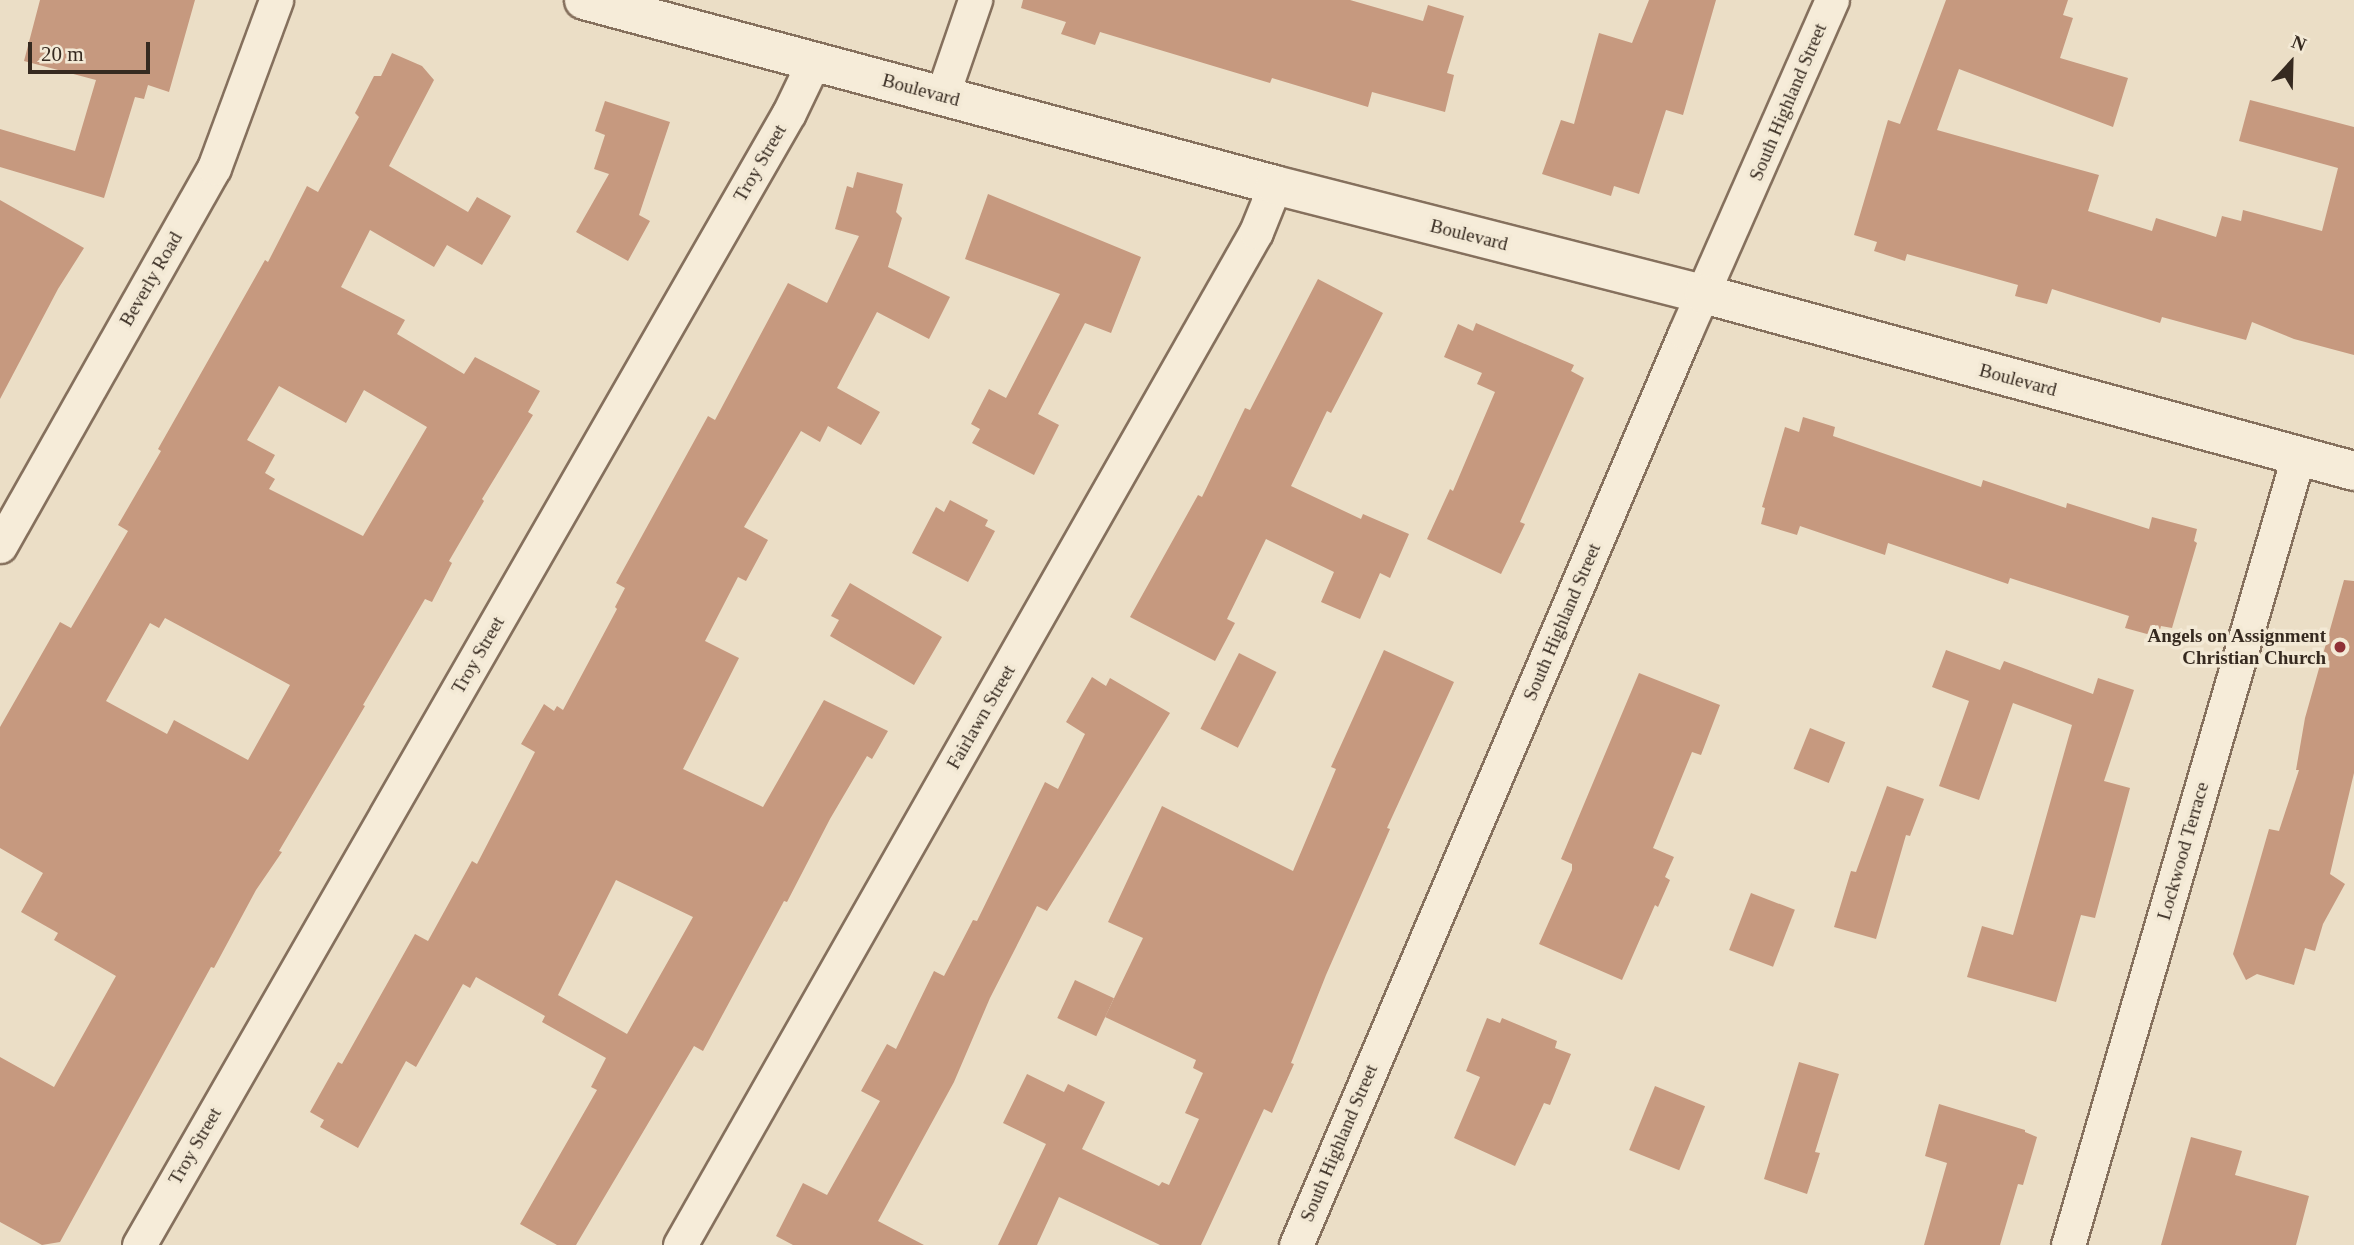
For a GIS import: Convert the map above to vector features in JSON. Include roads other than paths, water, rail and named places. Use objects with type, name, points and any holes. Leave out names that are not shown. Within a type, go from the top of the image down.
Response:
[{"type":"main road","name":"Boulevard","points":[[584,0],[1275,186],[1704,294],[2354,471]]},
{"type":"street","name":"Beverly Road","points":[[0,546],[214,168],[276,0]]},
{"type":"street","points":[[942,96],[975,0]]},
{"type":"street","name":"South Highland Street","points":[[1296,1245],[1832,0]]},
{"type":"street","name":"Troy Street","points":[[139,1245],[782,125],[813,63]]},
{"type":"street","name":"Fairlawn Street","points":[[680,1245],[1256,232],[1275,186]]},
{"type":"street","name":"Lockwood Terrace","points":[[2068,1245],[2298,457]]},
{"type":"place","name":"Angels on Assignment Christian Church","points":[[2340,647]]}]
